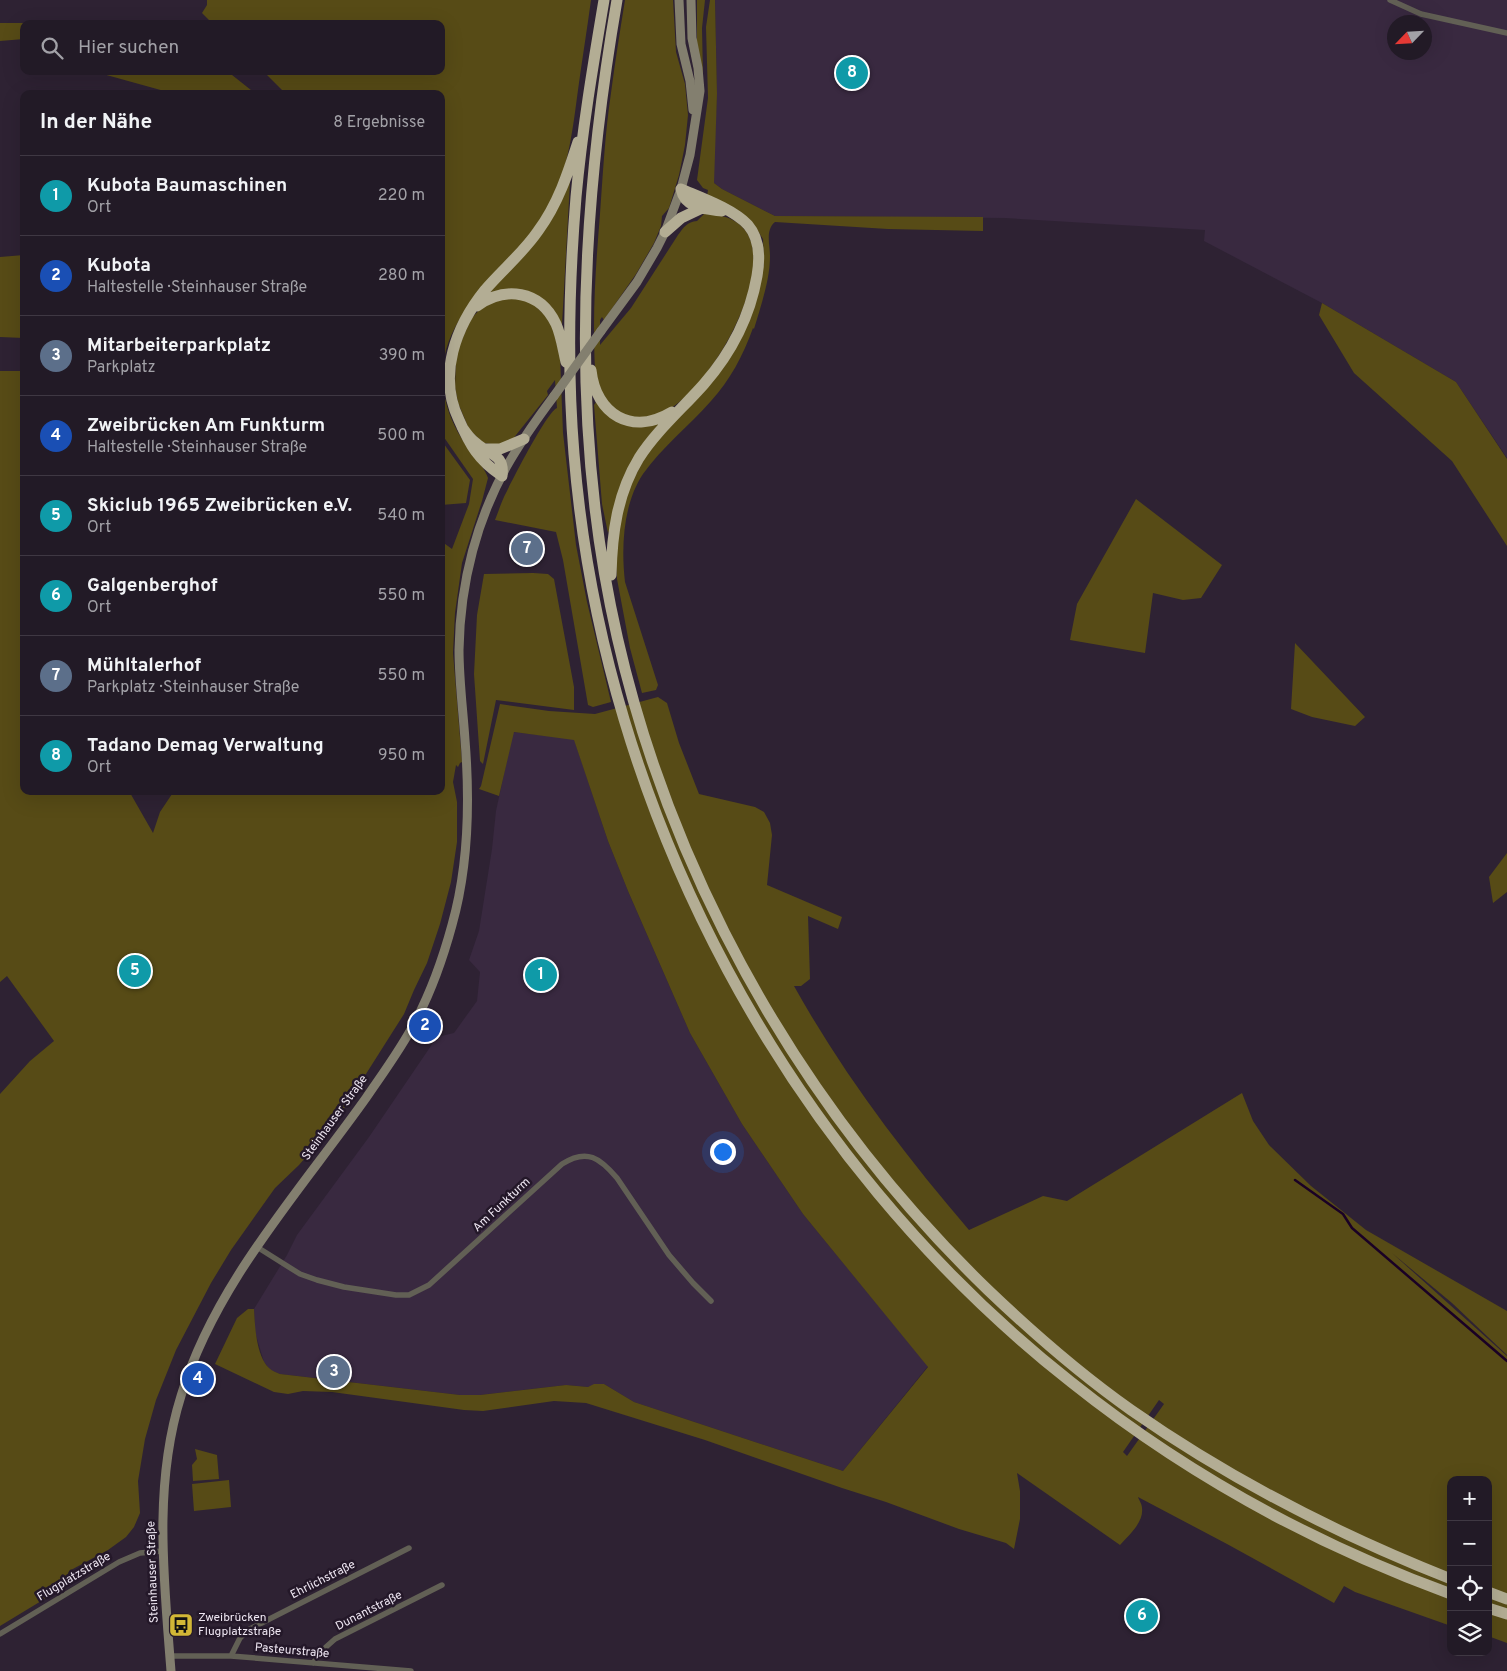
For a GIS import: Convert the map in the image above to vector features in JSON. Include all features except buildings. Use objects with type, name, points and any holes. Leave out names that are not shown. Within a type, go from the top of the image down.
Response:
[{"type":"highway","points":[[604,0],[585,118],[576,198],[570,292],[571,386],[578,492],[597,612],[616,693],[646,786],[685,884],[730,976],[794,1081],[870,1185],[934,1257],[1038,1355],[1118,1418],[1166,1452],[1259,1508],[1348,1552],[1447,1592]]},
{"type":"highway","points":[[617,0],[599,123],[589,225],[585,323],[585,392],[595,512],[610,602],[648,747],[678,829],[720,926],[773,1023],[847,1132],[915,1215],[956,1259],[1017,1317],[1082,1372],[1160,1429],[1226,1472],[1347,1536],[1447,1577]]},
{"type":"highway","points":[[502,476],[478,456],[462,428],[452,403],[449,375],[451,358],[458,333],[484,291],[532,240],[548,218],[566,179],[585,118]]},
{"type":"highway","points":[[610,602],[612,546],[616,514],[639,458],[658,433],[712,375],[729,350],[747,313],[755,286],[759,260],[757,242],[748,226],[731,213],[681,189]]},
{"type":"highway","points":[[681,189],[687,202],[702,208],[731,213]]},
{"type":"highway","points":[[665,232],[681,218],[702,208]]},
{"type":"highway","points":[[474,308],[492,297],[510,293],[528,296],[540,303],[548,311],[557,327],[571,386]]},
{"type":"highway","points":[[585,323],[593,384],[599,398],[611,413],[630,422],[644,423],[664,417],[682,406]]},
{"type":"highway","points":[[462,428],[474,442],[499,458],[503,468],[502,476]]},
{"type":"highway","points":[[484,449],[500,449],[524,439]]},
{"type":"highway","points":[[1492,1593],[1507,1599]]},
{"type":"highway","points":[[1492,1609],[1507,1614]]},
{"type":"main road","points":[[679,0],[682,51],[691,88],[694,123]]},
{"type":"main road","points":[[691,0],[692,38],[700,82],[694,123]]},
{"type":"main road","name":"Steinhauser Straße","points":[[171,1671],[163,1551],[165,1479],[176,1414],[182,1393],[203,1339],[232,1284],[405,1039],[423,1004],[447,943],[459,894],[466,838],[467,783],[459,652],[462,607],[470,561],[480,524],[502,476],[524,439],[637,282],[665,232],[681,189],[690,155],[694,123]]},
{"type":"street","points":[[1390,0],[1421,14],[1507,32]]},
{"type":"street","name":"Am Funkturm","points":[[257,1247],[300,1274],[317,1280],[396,1295],[409,1295],[429,1285],[562,1164],[576,1156],[582,1156],[600,1161],[608,1168],[668,1255],[711,1301]]},
{"type":"street","name":"Ehrlichstraße","points":[[231,1656],[240,1638],[248,1630],[409,1548]]},
{"type":"street","name":"Flugplatzstraße","points":[[0,1634],[119,1562],[140,1553],[163,1551]]},
{"type":"street","name":"Dunantstraße","points":[[313,1663],[335,1639],[442,1585]]},
{"type":"street","name":"Pasteurstraße","points":[[170,1656],[231,1656],[411,1671]]},
{"type":"shaded area","points":[[207,0],[591,0],[572,132],[563,174],[558,187],[537,226],[477,295],[460,319],[448,345],[445,362],[445,90],[282,90],[267,75],[445,75],[445,20],[209,20],[202,13],[207,5]]},
{"type":"shaded area","points":[[625,0],[673,0],[676,52],[685,84],[688,115],[679,175],[669,208],[662,216],[661,226],[654,243],[636,274],[604,320],[602,317],[600,320],[600,345],[631,308],[678,235],[688,224],[697,221],[704,214],[732,219],[747,233],[753,254],[752,278],[744,304],[733,330],[720,353],[702,379],[677,404],[657,416],[646,418],[636,418],[622,414],[607,404],[600,392],[595,365],[595,284],[604,153]]},
{"type":"shaded area","points":[[697,0],[705,0],[702,28],[703,76],[701,75],[697,47]]},
{"type":"shaded area","points":[[710,0],[715,0],[717,94],[714,183],[775,216],[983,217],[983,231],[888,229],[775,222],[772,225],[769,233],[770,265],[765,292],[754,329],[740,358],[718,393],[650,464],[636,486],[627,512],[623,555],[625,582],[658,685],[656,690],[642,693],[630,648],[617,579],[615,546],[626,493],[649,450],[721,370],[764,265],[763,239],[754,225],[741,212],[707,196],[708,190],[703,188],[697,180],[708,98],[706,27]]},
{"type":"shaded area","points":[[715,0],[1507,0],[1507,458],[1456,382],[1322,303],[1204,241],[1205,230],[1005,218],[775,216],[722,189],[714,183],[717,94]]},
{"type":"shaded area","points":[[0,23],[20,23],[20,39],[0,41]]},
{"type":"shaded area","points":[[106,75],[232,75],[251,90],[161,90]]},
{"type":"shaded area","points":[[570,182],[562,325],[542,301],[485,295]]},
{"type":"shaded area","points":[[20,255],[20,338],[0,337],[0,257]]},
{"type":"shaded area","points":[[495,299],[528,299],[551,321],[560,356],[563,433],[576,545],[587,602],[611,702],[593,707],[588,705],[563,560],[556,532],[495,520],[505,494],[531,446],[552,412],[557,408],[555,380],[547,391],[548,395],[512,440],[500,445],[483,443],[469,429],[458,403],[455,387],[456,353],[471,319],[480,309]]},
{"type":"shaded area","points":[[1322,303],[1456,382],[1507,459],[1507,546],[1452,461],[1354,373],[1319,315]]},
{"type":"shaded area","points":[[0,371],[20,371],[20,795],[131,795],[153,833],[160,812],[171,795],[445,795],[445,544],[452,549],[469,504],[473,479],[445,439],[445,390],[447,406],[452,419],[488,478],[462,563],[455,613],[453,653],[462,762],[458,767],[456,765],[453,782],[457,802],[457,842],[451,882],[427,963],[404,1014],[333,1126],[299,1165],[275,1188],[231,1250],[211,1283],[176,1350],[156,1400],[145,1439],[138,1481],[140,1513],[134,1527],[126,1537],[108,1550],[71,1570],[65,1577],[61,1589],[0,1626],[0,1094],[30,1061],[54,1041],[7,976],[0,982]]},
{"type":"shaded area","points":[[596,402],[605,412],[659,422],[661,425],[645,443],[608,533],[602,504],[594,405]]},
{"type":"shaded area","points":[[445,446],[470,480],[466,503],[445,505]]},
{"type":"shaded area","points":[[1136,499],[1222,565],[1201,598],[1183,600],[1153,593],[1145,653],[1070,640],[1077,604]]},
{"type":"shaded area","points":[[484,574],[548,574],[554,579],[574,687],[574,710],[496,700],[483,764],[480,761],[474,674],[477,615]]},
{"type":"shaded area","points":[[1295,643],[1365,717],[1355,726],[1312,717],[1291,709]]},
{"type":"shaded area","points":[[658,697],[667,703],[679,743],[699,794],[755,807],[764,812],[770,823],[772,835],[767,885],[842,917],[838,929],[808,916],[810,979],[801,986],[794,986],[833,1051],[876,1113],[969,1230],[1043,1196],[1067,1201],[1242,1093],[1253,1121],[1269,1145],[1311,1186],[1366,1230],[1507,1311],[1507,1355],[1452,1303],[1392,1253],[1507,1356],[1507,1643],[1492,1637],[1492,1476],[1447,1476],[1447,1625],[1355,1592],[1344,1586],[1334,1603],[1138,1497],[1142,1507],[1141,1518],[1120,1545],[1017,1473],[1020,1491],[1020,1519],[1014,1549],[1006,1543],[959,1529],[705,1440],[586,1403],[554,1401],[483,1411],[332,1392],[303,1391],[288,1394],[274,1392],[215,1364],[237,1318],[248,1309],[254,1309],[257,1340],[261,1356],[269,1368],[280,1374],[460,1395],[480,1395],[566,1385],[588,1387],[594,1384],[604,1384],[634,1402],[843,1471],[928,1367],[803,1214],[742,1124],[690,1033],[608,841],[574,740],[514,732],[499,796],[479,789],[500,704],[549,711],[595,714]],"holes":[[[1159,1400],[1164,1404],[1127,1456],[1123,1452]]]},
{"type":"shaded area","points":[[513,732],[574,739],[608,841],[690,1033],[742,1124],[803,1214],[928,1366],[843,1471],[634,1402],[604,1384],[588,1387],[566,1385],[480,1395],[460,1395],[280,1374],[270,1370],[264,1362],[255,1332],[254,1309],[297,1235],[369,1137],[437,1037],[454,1033],[477,1001],[480,972],[469,960],[479,931],[496,811]]},
{"type":"shaded area","points":[[1507,853],[1507,892],[1493,903],[1489,877]]},
{"type":"shaded area","points":[[195,1449],[217,1455],[219,1479],[193,1481],[192,1465],[197,1459]]},
{"type":"shaded area","points":[[229,1480],[231,1507],[194,1511],[192,1484]]},
{"type":"waterway","points":[[1295,1180],[1343,1214],[1352,1228],[1507,1361]]},
{"type":"place","name":"Tadano Demag Verwaltung","points":[[852,73]]},
{"type":"place","name":"Mühltalerhof","points":[[527,549]]},
{"type":"place","name":"Skiclub 1965 Zweibrücken e.V.","points":[[135,971]]},
{"type":"place","name":"Kubota Baumaschinen","points":[[541,975]]},
{"type":"place","name":"Kubota","points":[[425,1026]]},
{"type":"place","name":"Mitarbeiterparkplatz","points":[[334,1372]]},
{"type":"place","name":"Zweibrücken Am Funkturm","points":[[198,1379]]},
{"type":"place","name":"Galgenberghof","points":[[1142,1616]]},
{"type":"place","name":"Zweibrücken Flugplatzstraße","points":[[181,1625]]}]
